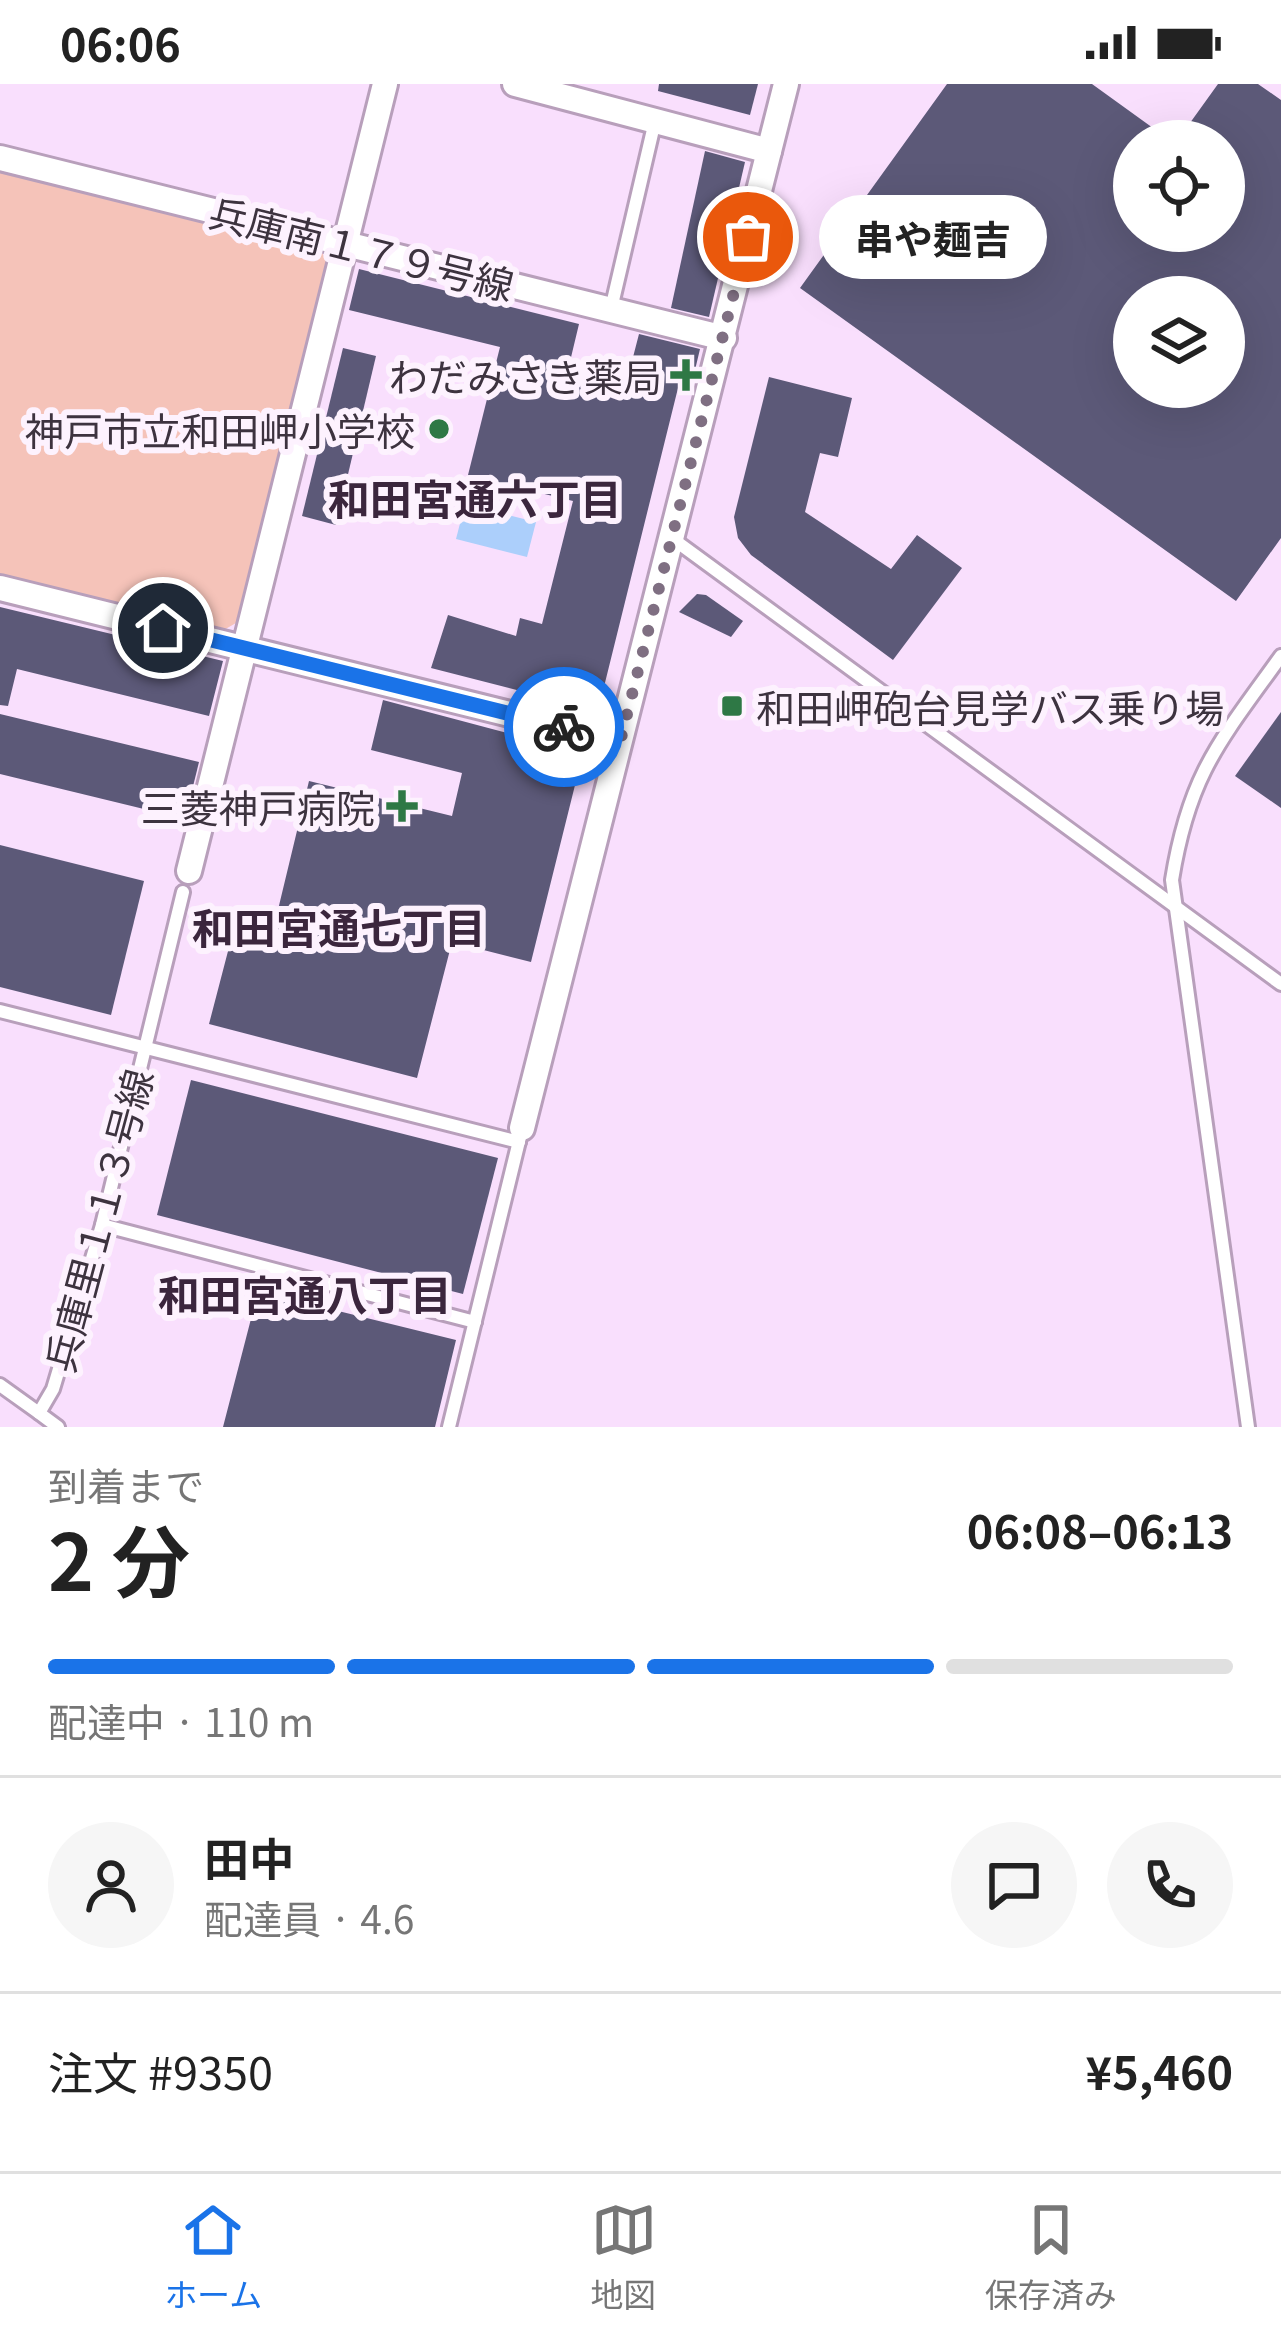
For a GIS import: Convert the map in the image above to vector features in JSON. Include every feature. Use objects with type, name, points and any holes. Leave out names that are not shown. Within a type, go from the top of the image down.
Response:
[{"type":"street","points":[[186,881],[385,84]]},
{"type":"street","points":[[514,84],[770,151]]},
{"type":"street","points":[[520,1135],[786,84]]},
{"type":"street","name":"兵庫南１７９号線","points":[[0,158],[724,338]]},
{"type":"street","points":[[0,588],[620,742]]},
{"type":"lane","points":[[611,309],[655,121]]},
{"type":"lane","points":[[672,538],[1281,984]]},
{"type":"lane","points":[[1248,1427],[1172,880],[1181,823],[1196,781],[1281,656]]},
{"type":"lane","name":"兵庫里１１３号線","points":[[0,1385],[39,1413],[53,1389],[102,1225],[186,881]]},
{"type":"lane","points":[[0,1011],[520,1135],[449,1427]]},
{"type":"lane","points":[[102,1225],[475,1322]]},
{"type":"lane","points":[[39,1413],[58,1427]]},
{"type":"shaded area","points":[[0,169],[319,247],[329,265],[243,619],[222,631],[0,575]]},
{"type":"water","points":[[465,504],[536,522],[527,557],[456,539]]},
{"type":"building","points":[[659,84],[758,84],[750,115],[658,91]]},
{"type":"building","points":[[947,84],[1092,84],[1142,120],[1113,120],[1113,252],[1245,252],[1245,120],[1192,120],[1218,84],[1258,84],[1281,100],[1281,538],[1236,601],[800,288]]},
{"type":"building","points":[[705,151],[745,162],[709,317],[671,308]]},
{"type":"building","points":[[359,269],[579,324],[567,374],[625,388],[639,334],[700,349],[690,391],[678,388],[598,711],[431,668],[448,615],[516,636],[520,618],[542,624],[573,501],[468,475],[500,347],[349,310]]},
{"type":"building","points":[[343,348],[376,356],[336,525],[302,516]]},
{"type":"building","points":[[769,377],[852,398],[838,457],[820,453],[805,512],[891,569],[917,535],[962,568],[893,660],[751,555],[738,538],[734,517]]},
{"type":"building","points":[[697,594],[706,595],[743,621],[731,637],[679,612]]},
{"type":"building","points":[[0,607],[223,661],[209,716],[17,669],[8,706],[0,705]]},
{"type":"building","points":[[383,700],[583,753],[531,962],[452,942],[417,1078],[209,1024],[239,909],[276,918],[309,781],[452,816],[462,773],[371,750]]},
{"type":"building","points":[[1281,712],[1281,808],[1235,776]]},
{"type":"building","points":[[0,714],[199,762],[185,819],[0,774]]},
{"type":"building","points":[[0,845],[144,881],[111,1015],[0,987]]},
{"type":"building","points":[[191,1080],[498,1158],[463,1294],[157,1215]]},
{"type":"building","points":[[260,1284],[324,1301],[322,1307],[456,1340],[435,1427],[223,1427]]},
{"type":"way so far","points":[[564,727],[620,742],[748,237]]},
{"type":"place","name":"串や麺吉","points":[[748,237]]},
{"type":"place","name":"わだみさき薬局","points":[[686,375]]},
{"type":"place","name":"神戸市立和田岬小学校","points":[[439,429]]},
{"type":"place","name":"和田岬砲台見学バス乗り場","points":[[732,706]]},
{"type":"place","name":"三菱神戸病院","points":[[402,806]]},
{"type":"district","name":"和田宮通六丁目","points":[[475,496]]},
{"type":"district","name":"和田宮通七丁目","points":[[339,925]]},
{"type":"district","name":"和田宮通八丁目","points":[[305,1292]]},
{"type":"route","points":[[163,628],[564,727]]}]
